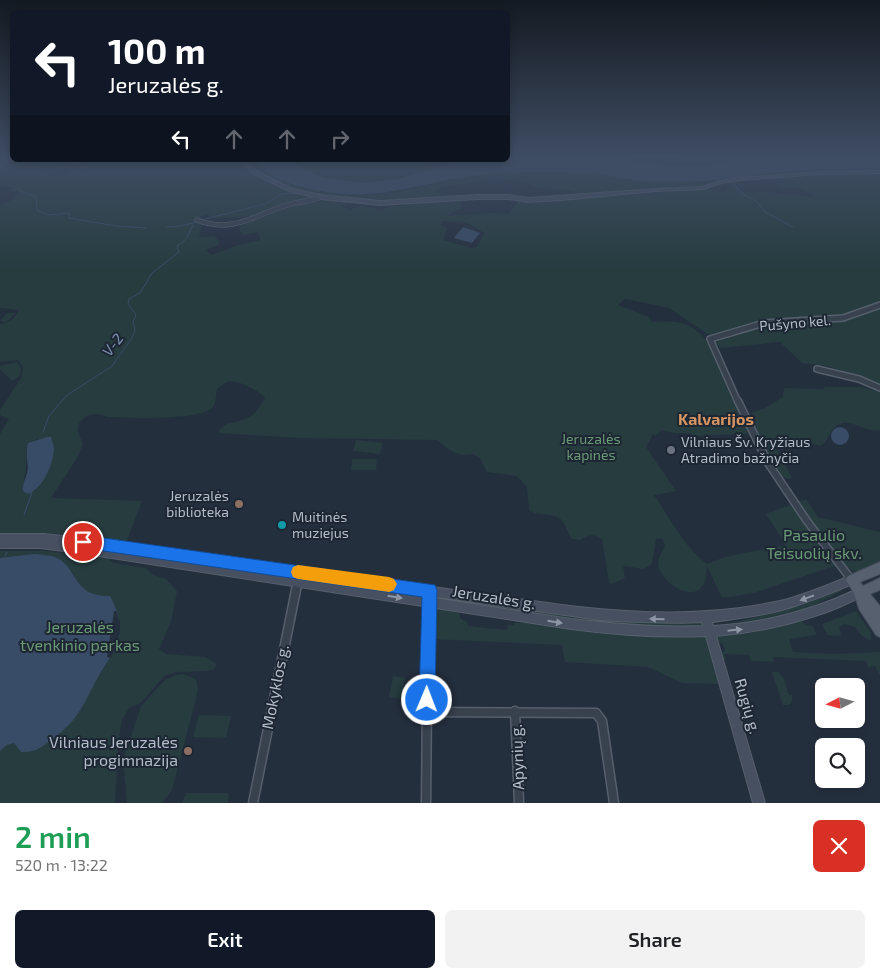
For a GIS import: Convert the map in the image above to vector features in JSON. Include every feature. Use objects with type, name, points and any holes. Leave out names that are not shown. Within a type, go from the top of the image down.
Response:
[{"type":"main road","points":[[315,195],[380,203],[477,197],[538,200],[600,195]]},
{"type":"main road","name":"Jeruzalės g.","points":[[0,538],[44,538],[83,542],[299,577],[428,602],[610,630],[666,633],[741,629],[810,613],[860,593]]},
{"type":"main road","name":"Jeruzalės g.","points":[[0,544],[40,544],[79,548],[299,577],[430,590],[616,617],[706,618],[746,614],[783,606],[852,580]]},
{"type":"main road","points":[[880,568],[852,580],[860,593],[863,605],[880,631]]},
{"type":"main road","points":[[860,593],[880,584]]},
{"type":"main road","points":[[428,602],[430,590]]},
{"type":"main road","points":[[860,593],[870,601],[880,616]]},
{"type":"main road","name":"Rugių g.","points":[[706,618],[759,803]]},
{"type":"street","points":[[198,221],[215,226],[236,224],[286,205],[321,197]]},
{"type":"street","name":"Pušyno kel.","points":[[852,580],[830,553],[780,482],[746,418],[710,339],[764,323],[843,318],[880,306]]},
{"type":"street","points":[[817,369],[854,378],[880,388]]},
{"type":"street","name":"Mokyklos g.","points":[[253,803],[299,577]]},
{"type":"street","points":[[426,803],[428,602]]},
{"type":"street","name":"Apynių g.","points":[[515,711],[519,803]]},
{"type":"street","points":[[427,712],[593,712],[602,721],[614,803]]},
{"type":"green space","points":[[15,195],[303,195],[311,201],[322,200],[322,196],[320,195],[456,196],[461,202],[461,208],[447,216],[489,213],[508,214],[520,200],[565,200],[620,195],[811,197],[880,195],[880,384],[827,366],[802,363],[780,342],[721,348],[715,343],[716,337],[706,333],[669,308],[625,299],[618,305],[649,317],[652,322],[682,323],[700,334],[707,341],[748,432],[745,434],[693,436],[690,433],[673,433],[662,430],[655,436],[653,434],[646,447],[676,491],[654,495],[684,541],[699,557],[707,564],[725,557],[786,545],[766,514],[806,499],[818,517],[880,532],[880,564],[865,570],[856,571],[848,568],[843,563],[754,593],[722,598],[707,566],[705,581],[694,592],[678,589],[664,577],[658,563],[665,545],[662,538],[656,539],[652,564],[644,569],[623,566],[625,578],[612,584],[609,583],[602,539],[593,535],[580,540],[572,539],[559,518],[529,510],[527,487],[517,476],[487,472],[480,458],[473,454],[462,455],[453,452],[437,440],[300,438],[219,433],[219,430],[225,425],[252,416],[265,398],[260,393],[232,381],[217,389],[213,407],[195,415],[163,418],[130,418],[91,414],[79,423],[78,430],[83,444],[77,458],[51,498],[142,501],[126,543],[50,533],[0,533],[0,434],[9,419],[0,415],[0,410],[21,378],[23,367],[18,360],[0,362],[0,324],[7,323],[0,321],[7,313],[15,313],[7,322],[12,320],[19,310],[0,308],[0,204],[11,201]],"holes":[[[345,198],[381,201],[400,199],[407,200],[409,204],[392,206],[382,210],[362,206],[352,210],[341,206],[346,204]],[[208,214],[212,218],[254,216],[255,219],[239,226],[242,235],[258,232],[260,240],[211,255],[206,250],[218,245],[219,241],[214,236],[199,237],[202,226],[195,219]],[[441,221],[468,223],[484,233],[477,247],[471,248],[443,240],[447,229],[441,225]],[[38,439],[51,441],[53,454],[49,468],[35,491],[24,479],[28,443]]]},
{"type":"green space","points":[[17,362],[21,368],[20,376],[12,381],[0,369],[0,366]]},
{"type":"green space","points":[[825,387],[861,387],[880,392],[880,430],[869,430],[853,424],[843,423],[835,427],[821,446],[805,442],[775,443],[774,445],[792,477],[789,479],[784,478],[768,456],[755,425],[752,412],[763,409],[783,397],[784,388],[823,389]]},
{"type":"green space","points":[[356,440],[383,443],[380,454],[353,451]]},
{"type":"green space","points":[[352,459],[377,459],[376,470],[351,470]]},
{"type":"green space","name":"Jeruzalės tvenkinio parkas","points":[[0,551],[44,551],[107,557],[113,563],[146,568],[153,575],[166,579],[177,591],[171,621],[159,649],[166,654],[205,657],[217,664],[214,669],[206,671],[176,672],[164,676],[141,703],[129,708],[122,720],[119,736],[115,803],[0,803]]},
{"type":"green space","points":[[841,590],[802,611],[782,617],[720,626],[800,606]]},
{"type":"green space","points":[[437,599],[482,602],[615,621],[701,623],[704,627],[618,626]]},
{"type":"green space","points":[[440,608],[460,614],[460,618],[467,622],[468,626],[507,630],[508,625],[514,626],[514,623],[531,622],[638,636],[705,636],[722,684],[682,683],[648,667],[565,662],[562,645],[432,639],[432,612],[434,609]]},
{"type":"green space","points":[[856,611],[871,633],[871,641],[862,636],[855,627],[845,624],[839,627],[841,636],[827,635],[822,624]]},
{"type":"green space","points":[[800,620],[806,625],[813,626],[817,635],[789,639],[793,652],[835,654],[880,652],[880,675],[875,666],[868,667],[866,661],[773,657],[774,662],[751,661],[749,655],[724,654],[726,660],[723,659],[720,653],[725,651],[723,644],[717,641],[715,637],[766,629]]},
{"type":"green space","points":[[772,672],[779,672],[784,679],[789,695],[792,695],[792,701],[789,705],[783,705]]},
{"type":"green space","points":[[183,674],[196,679],[198,691],[172,790],[162,803],[127,803],[123,761],[141,706],[165,680]]},
{"type":"green space","points":[[393,676],[405,678],[402,699],[389,697]]},
{"type":"green space","points":[[199,715],[231,716],[226,738],[193,737]]},
{"type":"green space","points":[[186,793],[227,793],[229,794],[228,803],[182,803]]},
{"type":"water","points":[[463,227],[480,233],[472,243],[454,238]]},
{"type":"water","points":[[840,427],[846,430],[849,436],[846,442],[840,445],[834,442],[831,436],[834,430]]},
{"type":"water","points":[[51,437],[54,446],[52,462],[43,481],[28,494],[23,491],[23,488],[28,470],[28,443]]},
{"type":"water","points":[[35,554],[48,555],[62,561],[88,592],[110,596],[118,614],[120,624],[119,639],[84,704],[68,726],[34,751],[21,752],[14,743],[7,745],[0,751],[0,558]]},
{"type":"pier","points":[[114,611],[116,611],[120,622],[120,634],[111,658],[107,657]]},
{"type":"waterway","points":[[32,195],[36,197],[37,210],[48,215],[69,213],[69,218],[116,226],[146,228]]},
{"type":"waterway","points":[[201,220],[265,204],[279,195]]},
{"type":"waterway","points":[[745,195],[757,202],[765,212],[793,227]]},
{"type":"waterway","points":[[181,226],[197,222]]},
{"type":"waterway","name":"V-2","points":[[187,238],[193,225]]},
{"type":"waterway","points":[[167,227],[180,226]]},
{"type":"waterway","name":"V-2","points":[[43,432],[49,416],[66,396],[112,366],[132,338],[135,330],[133,322],[136,315],[128,304],[129,299],[140,293],[152,273],[179,252],[177,246],[185,240]]},
{"type":"waterway","name":"V-2","points":[[24,515],[32,492]]},
{"type":"waterway","name":"V-2","points":[[5,556],[7,552]]},
{"type":"slow traffic","points":[[298,572],[389,584]]},
{"type":"place","name":"Vilniaus Šv. Kryžiaus Atradimo bažnyčia","points":[[671,450]]},
{"type":"place","name":"Jeruzalės biblioteka","points":[[239,504]]},
{"type":"place","name":"Muitinės muziejus","points":[[282,525]]},
{"type":"place","name":"Vilniaus Jeruzalės progimnazija","points":[[188,751]]},
{"type":"district","name":"Kalvarijos","points":[[716,419]]},
{"type":"route","points":[[83,542],[430,590],[428,602],[427,700]]},
{"type":"park label","name":"Jeruzalės kapinės","points":[[591,448]]},
{"type":"park label","name":"Pasaulio Teisuolių skv.","points":[[814,544]]}]
